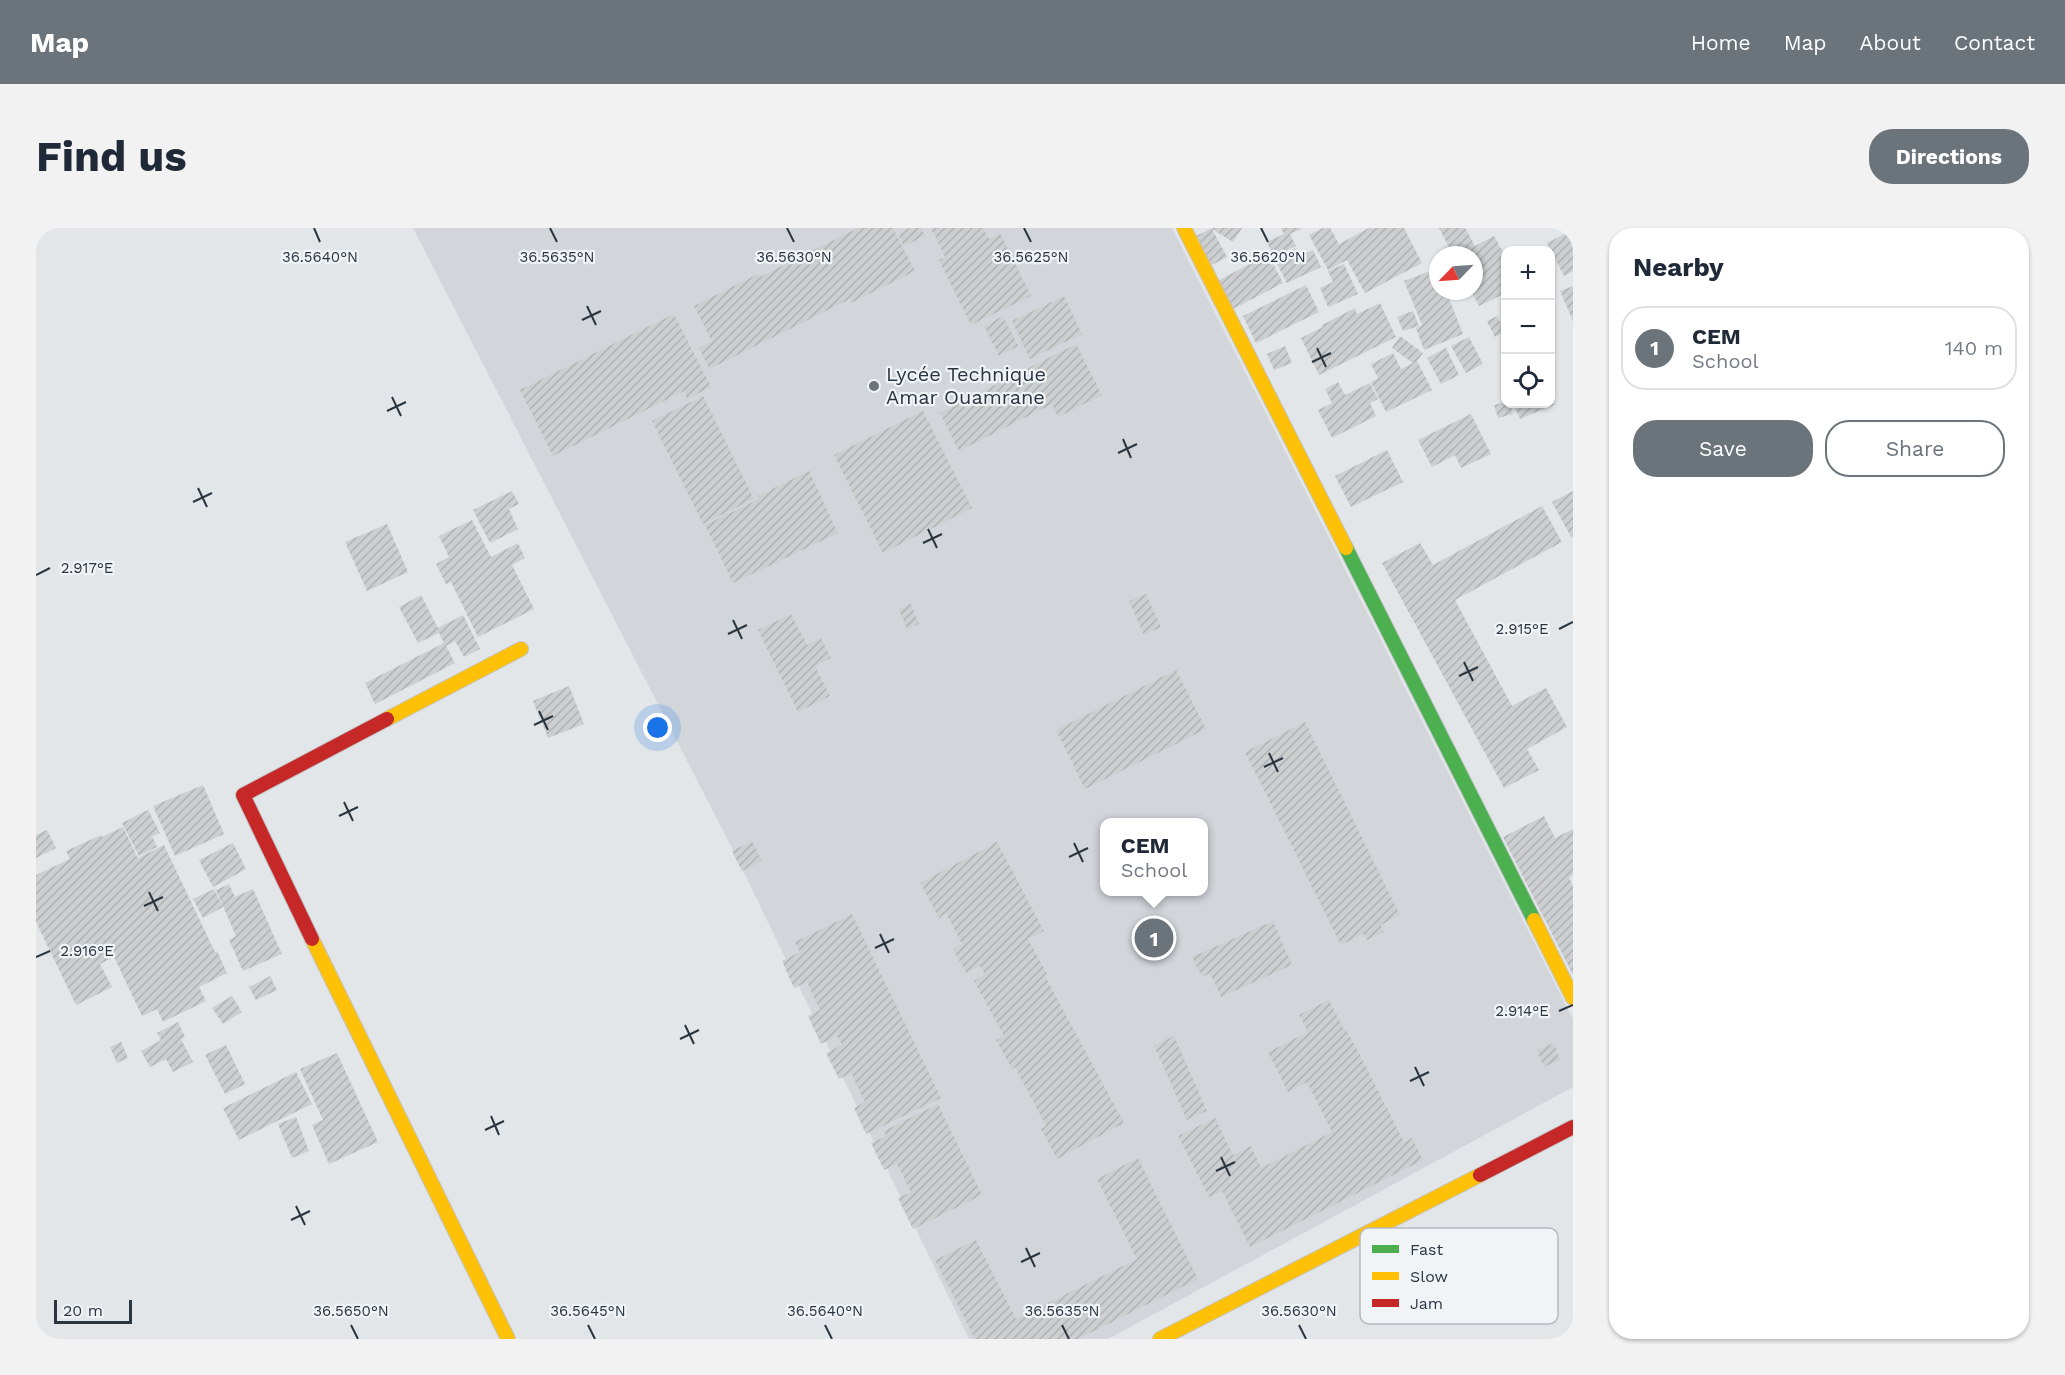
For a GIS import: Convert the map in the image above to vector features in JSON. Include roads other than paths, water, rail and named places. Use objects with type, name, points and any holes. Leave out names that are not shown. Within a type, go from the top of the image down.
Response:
[{"type":"street","points":[[1184,228],[1573,998]]},
{"type":"street","points":[[508,1339],[243,795],[521,649]]},
{"type":"street","points":[[1376,1228],[1573,1127]]},
{"type":"street","points":[[1160,1339],[1360,1236]]},
{"type":"place","name":"Lycée Technique Amar Ouamrane","points":[[874,386]]},
{"type":"place","name":"CEM","points":[[1154,938]]}]
